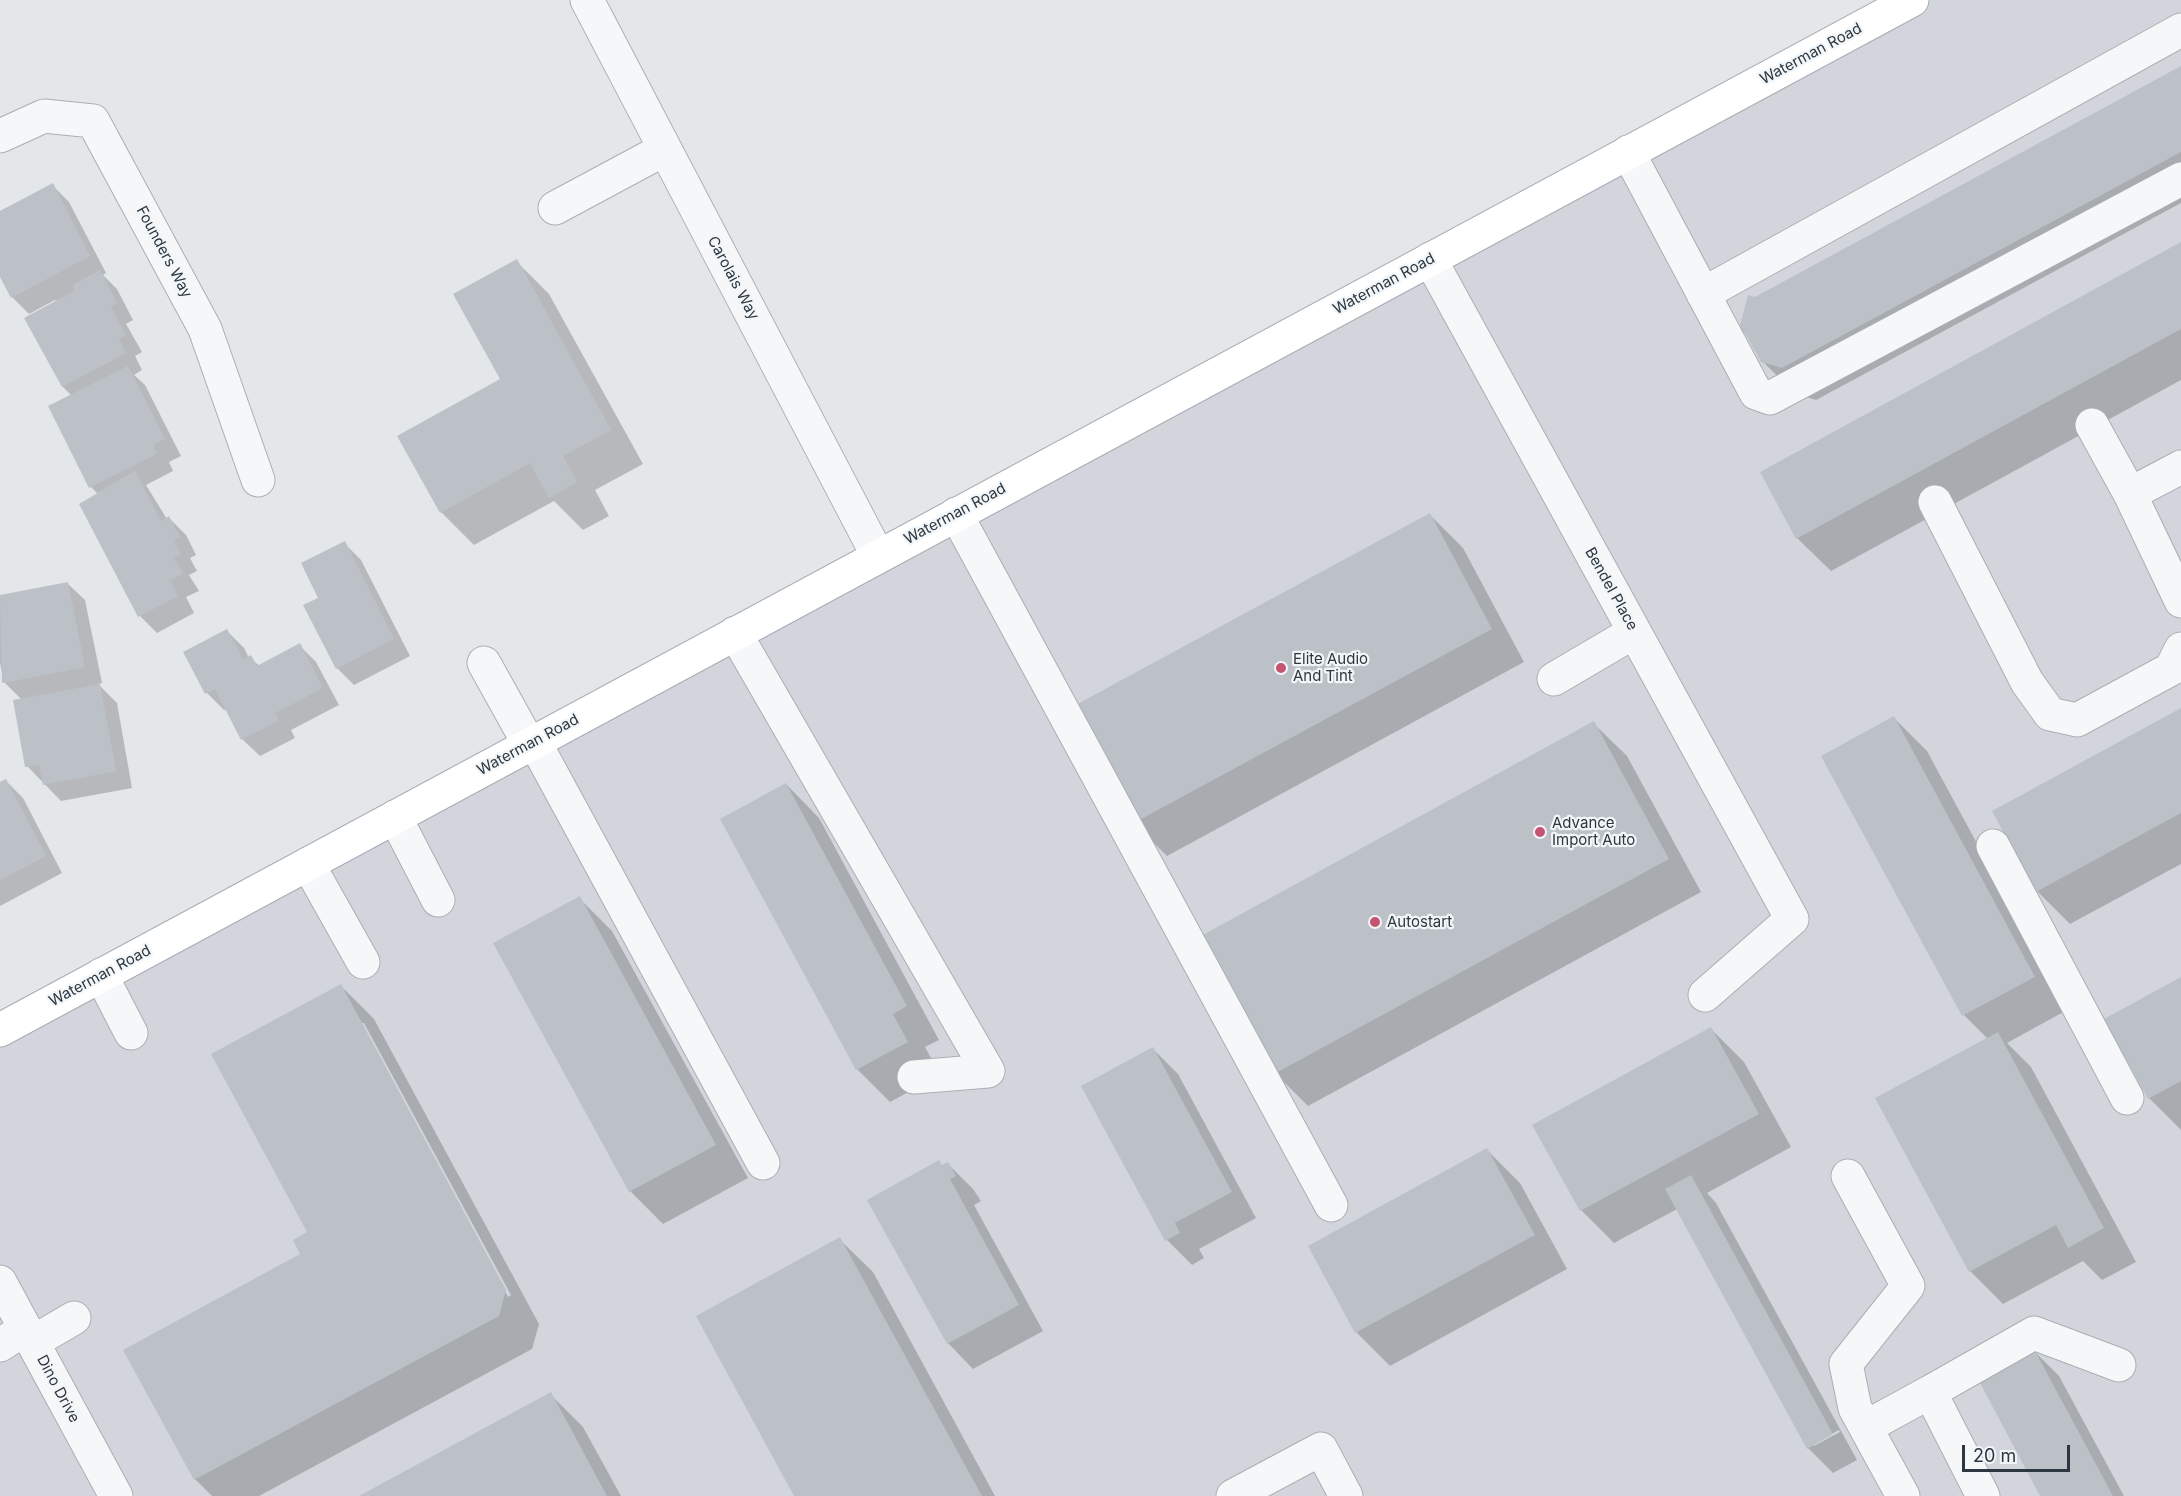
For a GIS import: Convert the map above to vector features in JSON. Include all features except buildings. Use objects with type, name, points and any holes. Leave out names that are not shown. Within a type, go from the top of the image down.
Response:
[{"type":"main road","name":"Waterman Road","points":[[0,1030],[1912,0]]},
{"type":"street","name":"Carolais Way","points":[[587,0],[878,556]]},
{"type":"street","points":[[1703,294],[2181,30]]},
{"type":"street","name":"Founders Way","points":[[0,136],[44,116],[93,121],[205,329],[258,480]]},
{"type":"street","points":[[555,208],[665,149]]},
{"type":"street","points":[[1628,152],[1756,393],[1770,398],[2181,179]]},
{"type":"street","name":"Bendel Place","points":[[1430,259],[1792,919],[1705,995]]},
{"type":"street","points":[[2092,425],[2130,494],[2181,601]]},
{"type":"street","points":[[2130,494],[2181,467]]},
{"type":"street","points":[[1935,502],[2027,682],[2050,714],[2077,720],[2171,669],[2181,648]]},
{"type":"street","points":[[956,514],[1331,1205]]},
{"type":"street","points":[[1554,679],[1634,632]]},
{"type":"street","points":[[735,633],[791,753],[988,1071],[914,1077]]},
{"type":"street","points":[[484,663],[532,743],[763,1163]]},
{"type":"street","points":[[395,817],[438,900]]},
{"type":"street","points":[[1993,846],[2127,1098]]},
{"type":"street","points":[[308,864],[363,962]]},
{"type":"street","points":[[101,975],[131,1033]]},
{"type":"street","points":[[1848,1176],[1908,1286],[1845,1364],[1855,1408],[1903,1496]]},
{"type":"street","name":"Dino Drive","points":[[0,1282],[19,1339],[116,1496]]},
{"type":"street","points":[[19,1339],[74,1318]]},
{"type":"street","points":[[1866,1427],[2034,1333],[2119,1365]]},
{"type":"street","points":[[1930,1392],[1970,1491]]},
{"type":"street","points":[[1233,1496],[1321,1449],[1346,1496]]},
{"type":"shaded area","points":[[1912,0],[2181,0],[2181,1496],[0,1496],[0,1030]]},
{"type":"place","name":"Elite Audio And Tint","points":[[1281,668]]},
{"type":"place","name":"Advance Import Auto","points":[[1540,832]]},
{"type":"place","name":"Autostart","points":[[1375,922]]}]
